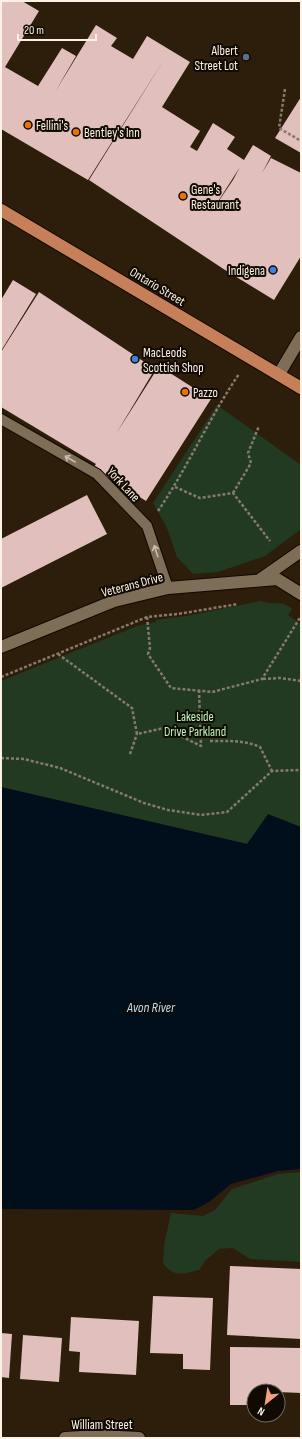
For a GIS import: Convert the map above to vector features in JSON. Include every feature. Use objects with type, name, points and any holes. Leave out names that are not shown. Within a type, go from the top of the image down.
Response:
[{"type":"main road","name":"Ontario Street","points":[[1,210],[301,388]]},
{"type":"street","points":[[278,374],[301,337]]},
{"type":"street","points":[[260,580],[301,551]]},
{"type":"street","name":"Veterans Drive","points":[[1,647],[114,601],[168,588],[277,579],[301,594]]},
{"type":"street","name":"William Street","points":[[65,1438],[99,1436],[139,1438]]},
{"type":"lane","name":"York Lane","points":[[1,419],[97,474],[147,526],[168,588]]},
{"type":"path","points":[[285,89],[279,128],[301,141]]},
{"type":"path","points":[[147,526],[174,487],[224,395],[250,357]]},
{"type":"path","points":[[233,493],[251,463],[248,453],[259,426]]},
{"type":"path","points":[[174,487],[200,498],[233,493]]},
{"type":"path","points":[[233,493],[270,541]]},
{"type":"path","points":[[1,677],[147,616],[178,614],[242,603]]},
{"type":"path","points":[[147,616],[150,648],[148,654],[171,688],[212,692],[262,679],[280,678],[301,681]]},
{"type":"path","points":[[262,679],[301,616]]},
{"type":"path","points":[[58,654],[132,708],[137,734],[130,754]]},
{"type":"path","points":[[137,734],[164,728],[201,746],[199,691]]},
{"type":"path","points":[[210,740],[249,742],[260,747],[272,771]]},
{"type":"path","points":[[1,758],[24,759],[60,768],[144,803],[168,810],[201,815],[227,812],[272,771],[301,770]]},
{"type":"green space","points":[[217,405],[301,465],[301,529],[265,556],[218,572],[193,574],[177,557],[167,528],[153,503]]},
{"type":"green space","name":"Lakeside Drive Parkland","points":[[261,601],[281,603],[288,606],[292,609],[288,615],[301,624],[301,827],[292,824],[247,844],[1,787],[1,681],[137,626],[156,622],[156,620],[186,616]]},
{"type":"green space","points":[[301,1172],[301,1262],[250,1259],[233,1248],[219,1249],[205,1261],[199,1270],[188,1273],[175,1273],[167,1268],[163,1263],[164,1245],[171,1213],[203,1216],[215,1210],[232,1189],[278,1174]]},
{"type":"water","name":"Avon River","points":[[1,787],[247,844],[268,814],[301,827],[301,1169],[278,1171],[231,1184],[209,1202],[194,1210],[1,1209]]},
{"type":"building","points":[[1,1],[22,1],[39,11],[5,67],[38,86],[62,48],[76,56],[55,92],[96,25],[117,38],[111,46],[133,59],[147,36],[190,62],[162,107],[200,131],[190,147],[197,151],[213,123],[235,137],[227,149],[244,160],[253,145],[271,156],[262,173],[271,158],[301,173],[301,256],[274,300],[225,270],[89,180],[165,58],[88,180],[1,129]],"holes":[[[240,167],[233,180],[210,214]]]},
{"type":"building","points":[[301,97],[301,153],[275,138]]},
{"type":"building","points":[[13,280],[36,294],[1,351],[1,300]]},
{"type":"building","points":[[39,292],[155,369],[116,434],[159,366],[211,399],[146,501],[93,468],[96,464],[1,407],[1,352]]},
{"type":"building","points":[[87,495],[107,534],[1,588],[1,539]]},
{"type":"building","points":[[230,1266],[301,1269],[301,1339],[227,1335]]},
{"type":"building","points":[[153,1296],[213,1298],[210,1370],[183,1369],[183,1354],[150,1353]]},
{"type":"building","points":[[71,1317],[139,1321],[136,1375],[79,1372],[80,1352],[69,1351]]},
{"type":"building","points":[[1,1333],[12,1334],[9,1378],[1,1377]]},
{"type":"building","points":[[23,1335],[62,1338],[59,1382],[20,1379]]},
{"type":"building","points":[[230,1347],[301,1348],[301,1393],[286,1392],[286,1383],[246,1383],[246,1405],[230,1405]]},
{"type":"place","name":"Albert Street Lot","points":[[246,57]]},
{"type":"place","name":"Fellini's","points":[[28,125]]},
{"type":"place","name":"Bentley's Inn","points":[[76,132]]},
{"type":"place","name":"Gene's Restaurant","points":[[183,196]]},
{"type":"place","name":"Indigena","points":[[273,270]]},
{"type":"place","name":"MacLeods Scottish Shop","points":[[135,359]]},
{"type":"place","name":"Pazzo","points":[[185,392]]}]
